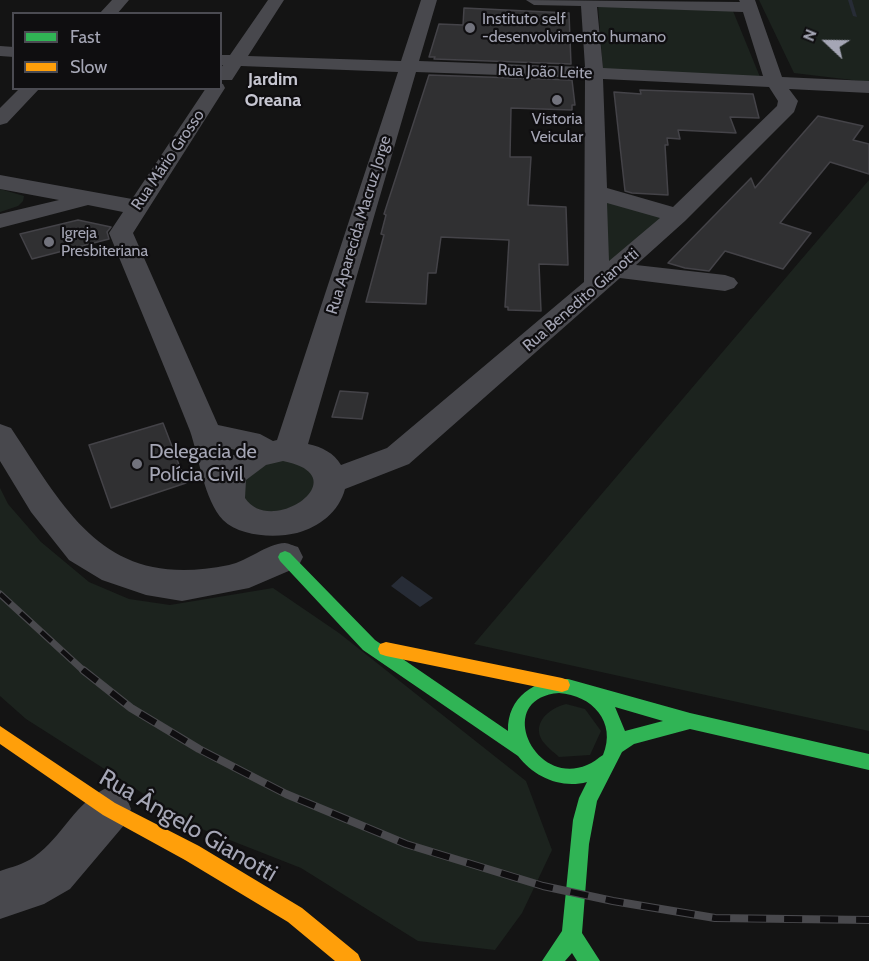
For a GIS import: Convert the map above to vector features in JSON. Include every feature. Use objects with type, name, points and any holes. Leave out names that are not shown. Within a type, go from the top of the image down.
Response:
[{"type":"street","points":[[109,12],[121,0]]},
{"type":"street","points":[[222,76],[228,60],[276,0]]},
{"type":"street","name":"Rua Aparecida Macruz Jorge","points":[[279,451],[429,0]]},
{"type":"street","points":[[534,0],[748,4],[775,83]]},
{"type":"street","points":[[589,1],[594,73],[595,192],[606,278],[725,283]]},
{"type":"street","name":"Rua João Leite","points":[[228,60],[594,73],[869,87]]},
{"type":"street","name":"Rua Benedito Gianotti","points":[[331,482],[398,456],[677,216],[788,107],[788,101],[775,83]]},
{"type":"street","points":[[0,119],[29,90]]},
{"type":"street","name":"Rua Mário Grosso","points":[[206,433],[121,233],[135,207],[215,90]]},
{"type":"street","points":[[0,182],[135,207]]},
{"type":"street","points":[[595,192],[677,216]]},
{"type":"street","points":[[0,221],[89,199]]},
{"type":"street","points":[[206,433],[279,451],[312,455],[329,471],[331,482],[328,495],[321,506],[292,522],[274,524],[257,522],[234,506],[228,484],[233,474],[254,457],[279,451]]},
{"type":"street","points":[[206,433],[234,506],[369,645],[522,750]]},
{"type":"street","points":[[0,435],[43,503],[82,550],[115,570],[146,581],[182,586],[236,578],[285,557],[308,515]]},
{"type":"street","points":[[369,645],[581,689],[690,721],[869,762]]},
{"type":"street","points":[[556,790],[522,750],[516,736],[516,722],[527,699],[552,687],[567,686]]},
{"type":"street","points":[[552,961],[571,936],[587,799],[615,746],[616,729],[610,713],[598,699],[581,689]]},
{"type":"street","points":[[615,746],[630,737],[690,721]]},
{"type":"street","name":"Rua Ângelo Gianotti","points":[[0,734],[109,809],[192,853],[295,915],[351,961]]},
{"type":"street","points":[[534,765],[563,777],[580,776],[595,771],[607,762]]},
{"type":"street","points":[[0,895],[27,887],[53,872],[109,809]]},
{"type":"street","points":[[569,809],[582,835]]},
{"type":"street","points":[[571,936],[590,961]]},
{"type":"shaded area","points":[[759,0],[869,0],[869,82],[794,73]]},
{"type":"shaded area","points":[[598,5],[733,11],[760,77],[603,70]]},
{"type":"shaded area","points":[[869,180],[869,731],[474,644]]},
{"type":"shaded area","points":[[0,189],[24,196],[23,201],[18,206],[0,212]]},
{"type":"shaded area","points":[[603,199],[665,217],[604,269]]},
{"type":"shaded area","points":[[275,461],[288,461],[310,469],[318,486],[299,512],[250,512],[238,487],[251,471]]},
{"type":"shaded area","points":[[0,488],[8,504],[41,542],[89,582],[129,599],[170,605],[273,588],[339,633],[526,781],[552,850],[522,913],[495,950],[418,941],[301,868],[194,826],[26,719],[0,696]]},
{"type":"shaded area","points":[[402,576],[433,598],[420,607],[391,586]]},
{"type":"shaded area","points":[[566,704],[585,709],[601,731],[590,755],[559,757],[541,737],[539,731],[543,719],[553,709]]},
{"type":"building","points":[[464,8],[569,13],[571,64],[429,57],[439,24],[463,25]]},
{"type":"building","points":[[429,75],[572,80],[575,105],[572,105],[572,110],[511,108],[510,157],[531,157],[528,205],[566,207],[568,265],[539,264],[541,311],[508,310],[508,307],[505,307],[509,240],[441,237],[436,273],[428,273],[426,304],[366,302],[384,235],[381,234],[386,215],[384,214]]},
{"type":"building","points":[[640,90],[753,94],[759,118],[730,117],[736,133],[678,130],[680,139],[667,138],[668,145],[665,145],[668,195],[632,193],[625,191],[614,92],[641,94]]},
{"type":"building","points":[[818,116],[863,126],[853,140],[869,144],[869,174],[830,162],[780,223],[811,233],[783,269],[725,251],[709,271],[668,263],[751,178],[755,188]]},
{"type":"building","name":"Igreja Presbiteriana","points":[[78,220],[111,227],[107,232],[109,239],[32,259],[20,234]]},
{"type":"building","points":[[340,391],[368,393],[362,419],[332,417]]},
{"type":"building","name":"Delegacia de Polícia Civil","points":[[163,423],[186,483],[111,508],[89,445]]},
{"type":"waterway","points":[[850,0],[855,16]]},
{"type":"railway","points":[[0,594],[85,672]]},
{"type":"railway","points":[[83,670],[131,708],[199,749],[286,794],[406,844],[543,886],[613,901],[715,918],[869,920]]},
{"type":"traffic: fast","points":[[285,557],[369,645],[522,750]]},
{"type":"traffic: fast","points":[[552,961],[571,935],[579,844],[585,808],[614,750],[616,729],[609,711],[603,704],[587,692],[568,686],[542,690],[532,695],[524,703],[516,722],[517,736],[522,748],[542,768],[555,774],[583,775],[607,762]]},
{"type":"traffic: fast","points":[[589,692],[690,721],[869,762]]},
{"type":"traffic: fast","points":[[616,746],[630,737],[690,721]]},
{"type":"traffic: fast","points":[[571,936],[590,961]]},
{"type":"traffic: slow","points":[[386,649],[562,685]]},
{"type":"traffic: slow","points":[[0,734],[109,809],[192,853],[295,915],[351,961]]},
{"type":"place","name":"Instituto self -desenvolvimento humano","points":[[470,28]]},
{"type":"place","name":"Vistoria Veicular","points":[[557,100]]},
{"type":"place","name":"Igreja Presbiteriana","points":[[49,242]]},
{"type":"place","name":"Delegacia de Polícia Civil","points":[[137,464]]},
{"type":"district","name":"Jardim Oreana","points":[[273,90]]}]
